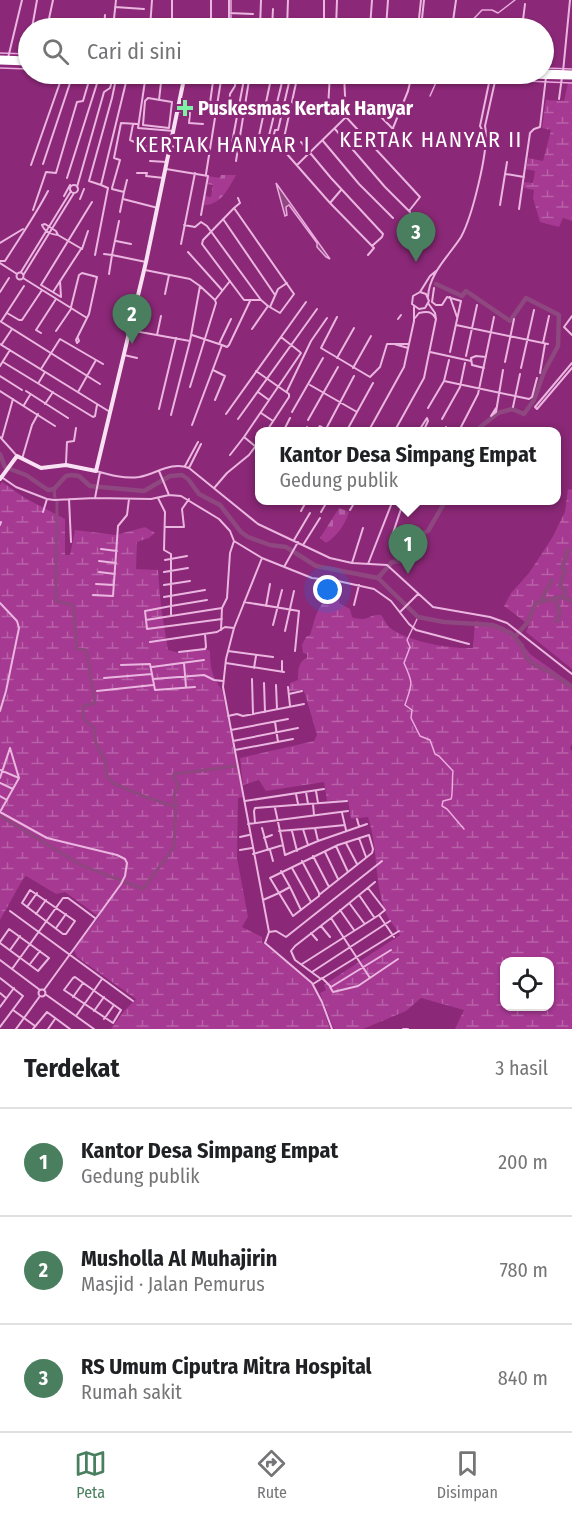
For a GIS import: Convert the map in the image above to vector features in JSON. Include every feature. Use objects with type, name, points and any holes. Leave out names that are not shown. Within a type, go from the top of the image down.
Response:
[{"type":"highway","points":[[0,60],[9,55],[18,58]]},
{"type":"highway","points":[[0,60],[18,61]]},
{"type":"highway","points":[[554,75],[572,75]]},
{"type":"street","points":[[9,55],[22,0]]},
{"type":"street","points":[[35,18],[38,0]]},
{"type":"street","points":[[49,18],[53,0]]},
{"type":"street","points":[[114,18],[116,0]]},
{"type":"street","points":[[151,18],[152,0]]},
{"type":"street","points":[[172,0],[172,18]]},
{"type":"street","points":[[211,0],[211,18]]},
{"type":"street","points":[[229,0],[229,18]]},
{"type":"street","points":[[260,18],[261,0]]},
{"type":"street","points":[[287,18],[288,0]]},
{"type":"street","points":[[324,0],[324,18]]},
{"type":"street","points":[[336,18],[337,0]]},
{"type":"street","points":[[371,18],[372,0]]},
{"type":"street","points":[[387,18],[388,0]]},
{"type":"street","points":[[420,18],[423,0]]},
{"type":"street","points":[[453,18],[456,0]]},
{"type":"street","points":[[559,99],[570,0]]},
{"type":"street","points":[[523,18],[525,4]]},
{"type":"street","points":[[115,8],[144,9]]},
{"type":"street","points":[[273,9],[273,18]]},
{"type":"street","points":[[229,13],[253,14]]},
{"type":"street","points":[[31,165],[59,84]]},
{"type":"street","points":[[43,164],[70,84]]},
{"type":"street","points":[[33,210],[46,172],[56,173],[77,102],[83,101],[88,84]]},
{"type":"street","points":[[67,178],[97,84]]},
{"type":"street","points":[[21,275],[73,189],[104,92],[112,84]]},
{"type":"street","points":[[113,84],[89,181],[124,192]]},
{"type":"street","points":[[101,185],[126,84]]},
{"type":"street","points":[[145,84],[138,128],[173,130]]},
{"type":"street","points":[[159,100],[161,84]]},
{"type":"street","points":[[173,130],[183,84]]},
{"type":"street","points":[[210,103],[213,84]]},
{"type":"street","points":[[201,215],[220,84]]},
{"type":"street","points":[[229,110],[230,94],[235,84]]},
{"type":"street","points":[[231,148],[243,84]]},
{"type":"street","points":[[236,161],[248,84]]},
{"type":"street","points":[[270,84],[256,150],[265,152],[282,84]]},
{"type":"street","points":[[270,151],[275,130],[278,130],[289,84]]},
{"type":"street","points":[[282,147],[296,84]]},
{"type":"street","points":[[328,108],[329,84]]},
{"type":"street","points":[[335,129],[409,212],[420,197],[346,117],[344,84]]},
{"type":"street","points":[[393,128],[410,84]]},
{"type":"street","points":[[485,135],[480,126],[491,84]]},
{"type":"street","points":[[397,427],[424,378],[436,319],[429,303],[429,288],[437,270],[466,226],[472,210],[484,153],[485,126],[492,84]]},
{"type":"street","points":[[519,209],[531,131],[540,127],[543,84]]},
{"type":"street","points":[[173,130],[143,124],[146,99],[180,102]]},
{"type":"street","points":[[95,498],[110,412],[173,137],[172,102]]},
{"type":"street","points":[[178,111],[191,111],[189,123],[203,124]]},
{"type":"street","points":[[297,165],[346,117]]},
{"type":"street","points":[[381,117],[398,133]]},
{"type":"street","points":[[112,188],[120,160],[114,158],[122,123],[139,124]]},
{"type":"street","points":[[133,124],[130,140],[143,146],[200,153]]},
{"type":"street","points":[[173,137],[194,141],[192,151]]},
{"type":"street","points":[[323,141],[359,184],[393,218]]},
{"type":"street","points":[[302,142],[341,190],[383,234],[372,246]]},
{"type":"street","points":[[286,153],[372,246],[374,249],[368,255]]},
{"type":"street","points":[[150,161],[167,162]]},
{"type":"street","points":[[500,205],[507,162]]},
{"type":"street","points":[[166,168],[206,174]]},
{"type":"street","points":[[136,172],[164,178]]},
{"type":"street","points":[[181,244],[195,173]]},
{"type":"street","points":[[505,174],[524,177]]},
{"type":"street","points":[[120,212],[127,180]]},
{"type":"street","points":[[94,255],[108,188]]},
{"type":"street","points":[[64,196],[73,189],[83,191],[80,197],[73,189]]},
{"type":"street","points":[[48,190],[33,220],[1,262],[87,318]]},
{"type":"street","points":[[330,203],[341,190]]},
{"type":"street","points":[[238,198],[240,203],[202,240],[202,244],[244,300],[261,300]]},
{"type":"street","points":[[123,199],[158,208]]},
{"type":"street","points":[[6,313],[22,320],[92,201]]},
{"type":"street","points":[[184,225],[197,227],[201,222],[212,231],[261,300],[280,313],[294,296],[234,208]]},
{"type":"street","points":[[223,219],[275,295]]},
{"type":"street","points":[[108,274],[119,221]]},
{"type":"street","points":[[57,235],[51,228],[42,225],[48,231],[81,249]]},
{"type":"street","points":[[0,243],[26,228]]},
{"type":"street","points":[[53,293],[81,249],[88,231]]},
{"type":"street","points":[[115,241],[131,244]]},
{"type":"street","points":[[188,252],[222,290]]},
{"type":"street","points":[[104,254],[146,262]]},
{"type":"street","points":[[144,270],[190,279],[215,300]]},
{"type":"street","points":[[371,427],[404,367],[414,321],[412,299],[437,270]]},
{"type":"street","points":[[56,331],[71,308],[79,275],[82,273],[97,277],[87,318],[78,338]]},
{"type":"street","points":[[165,294],[168,275]]},
{"type":"street","points":[[0,292],[9,278]]},
{"type":"street","points":[[41,288],[62,297],[60,281]]},
{"type":"street","points":[[190,387],[206,338],[215,300],[230,281]]},
{"type":"street","points":[[252,329],[279,288],[287,283]]},
{"type":"street","points":[[24,286],[1,320],[100,384]]},
{"type":"street","points":[[171,415],[192,335],[200,286]]},
{"type":"street","points":[[434,288],[433,303],[440,306],[447,297],[450,297]]},
{"type":"street","points":[[420,292],[428,297]]},
{"type":"street","points":[[450,297],[461,301],[450,352]]},
{"type":"street","points":[[450,297],[458,317]]},
{"type":"street","points":[[41,333],[36,330],[56,298]]},
{"type":"street","points":[[192,335],[227,347],[250,301]]},
{"type":"street","points":[[226,414],[306,302]]},
{"type":"street","points":[[414,307],[422,309],[429,303]]},
{"type":"street","points":[[466,356],[477,305]]},
{"type":"street","points":[[238,419],[317,309]]},
{"type":"street","points":[[521,368],[534,310]]},
{"type":"street","points":[[414,321],[419,312],[427,311],[436,319]]},
{"type":"street","points":[[540,373],[549,315]]},
{"type":"street","points":[[157,335],[161,316]]},
{"type":"street","points":[[572,316],[564,327],[572,335]]},
{"type":"street","points":[[337,317],[321,348],[370,377],[381,364],[387,345],[408,346]]},
{"type":"street","points":[[461,427],[479,388],[494,317]]},
{"type":"street","points":[[287,391],[312,338],[327,318]]},
{"type":"street","points":[[192,425],[231,319]]},
{"type":"street","points":[[505,362],[514,319]]},
{"type":"street","points":[[456,325],[545,344]]},
{"type":"street","points":[[337,358],[354,328]]},
{"type":"street","points":[[12,329],[1,345],[110,412]]},
{"type":"street","points":[[129,330],[190,341]]},
{"type":"street","points":[[353,368],[371,336]]},
{"type":"street","points":[[281,337],[304,356]]},
{"type":"street","points":[[159,409],[176,338]]},
{"type":"street","points":[[41,369],[60,339],[103,364]]},
{"type":"street","points":[[0,366],[10,350]]},
{"type":"street","points":[[430,352],[471,361],[474,366],[484,369]]},
{"type":"street","points":[[230,455],[301,353]]},
{"type":"street","points":[[124,355],[137,358]]},
{"type":"street","points":[[471,361],[471,358],[476,356],[486,357]]},
{"type":"street","points":[[292,412],[323,358]]},
{"type":"street","points":[[78,392],[96,360]]},
{"type":"street","points":[[428,408],[444,381],[449,360]]},
{"type":"street","points":[[3,362],[93,417],[98,404]]},
{"type":"street","points":[[442,419],[461,384],[465,363]]},
{"type":"street","points":[[572,363],[536,409],[572,368]]},
{"type":"street","points":[[308,420],[338,367]]},
{"type":"street","points":[[213,370],[225,376],[215,400]]},
{"type":"street","points":[[496,408],[502,370]]},
{"type":"street","points":[[256,371],[287,391],[289,397],[269,427]]},
{"type":"street","points":[[38,383],[45,372]]},
{"type":"street","points":[[513,407],[520,374]]},
{"type":"street","points":[[0,376],[68,418]]},
{"type":"street","points":[[327,427],[354,376]]},
{"type":"street","points":[[444,381],[531,398],[537,378]]},
{"type":"street","points":[[349,427],[373,383]]},
{"type":"street","points":[[309,385],[357,412]]},
{"type":"street","points":[[0,391],[55,426]]},
{"type":"street","points":[[45,404],[53,392]]},
{"type":"street","points":[[258,392],[269,400]]},
{"type":"street","points":[[24,405],[30,394]]},
{"type":"street","points":[[12,399],[1,437],[16,456],[22,459],[41,468],[66,465],[135,477],[175,465],[185,466],[215,487],[249,518],[330,558],[352,563],[389,566],[436,608],[490,617],[511,625],[572,674]]},
{"type":"street","points":[[261,413],[273,421]]},
{"type":"street","points":[[22,459],[32,425],[38,414]]},
{"type":"street","points":[[286,427],[290,418]]},
{"type":"street","points":[[421,427],[427,418],[425,427]]},
{"type":"street","points":[[66,465],[67,442],[74,441],[76,428]]},
{"type":"street","points":[[215,487],[227,473],[245,460],[255,446],[244,437]]},
{"type":"street","points":[[185,466],[199,443],[189,468]]},
{"type":"street","points":[[16,456],[1,477],[16,487],[47,499],[129,499],[178,495],[189,499],[222,522],[232,534],[234,541],[229,559],[227,598],[222,608],[224,628]]},
{"type":"street","points":[[159,471],[169,495]]},
{"type":"street","points":[[158,498],[165,512],[164,549],[170,552],[171,559],[171,616]]},
{"type":"street","points":[[43,512],[47,499]]},
{"type":"street","points":[[69,499],[71,542]]},
{"type":"street","points":[[93,595],[113,596],[118,526],[127,515],[129,499]]},
{"type":"street","points":[[165,527],[184,527],[182,509],[189,499]]},
{"type":"street","points":[[301,511],[305,505]]},
{"type":"street","points":[[321,512],[325,505]]},
{"type":"street","points":[[350,510],[353,505]]},
{"type":"street","points":[[368,564],[391,505]]},
{"type":"street","points":[[398,545],[392,536],[403,505]]},
{"type":"street","points":[[294,540],[310,513]]},
{"type":"street","points":[[303,545],[320,518]]},
{"type":"street","points":[[352,563],[363,528]]},
{"type":"street","points":[[111,540],[117,540]]},
{"type":"street","points":[[234,541],[262,558],[315,579],[359,585],[379,592],[413,628],[469,644]]},
{"type":"street","points":[[284,567],[298,542]]},
{"type":"street","points":[[101,549],[117,551]]},
{"type":"street","points":[[165,560],[187,556]]},
{"type":"street","points":[[262,558],[234,628],[223,681],[249,835],[269,932],[265,942],[314,984]]},
{"type":"street","points":[[99,561],[116,563]]},
{"type":"street","points":[[164,572],[188,568]]},
{"type":"street","points":[[99,572],[115,574]]},
{"type":"street","points":[[164,585],[190,581]]},
{"type":"street","points":[[96,584],[114,585]]},
{"type":"street","points":[[266,606],[270,584]]},
{"type":"street","points":[[354,605],[359,585]]},
{"type":"street","points":[[164,597],[206,590]]},
{"type":"street","points":[[273,625],[282,590]]},
{"type":"street","points":[[285,631],[294,591]]},
{"type":"street","points":[[400,612],[418,594]]},
{"type":"street","points":[[207,600],[154,611],[145,610],[148,630],[222,619]]},
{"type":"street","points":[[244,602],[300,612],[296,651]]},
{"type":"street","points":[[0,603],[19,626],[0,711]]},
{"type":"street","points":[[146,620],[222,608]]},
{"type":"street","points":[[150,642],[234,628]]},
{"type":"street","points":[[179,652],[205,649],[205,634]]},
{"type":"street","points":[[228,651],[273,657]]},
{"type":"street","points":[[254,668],[256,655]]},
{"type":"street","points":[[121,665],[150,664],[152,667],[204,660]]},
{"type":"street","points":[[226,663],[283,672],[282,661]]},
{"type":"street","points":[[184,663],[186,688]]},
{"type":"street","points":[[152,667],[155,690],[195,687]]},
{"type":"street","points":[[104,678],[152,674]]},
{"type":"street","points":[[153,679],[204,675],[223,681]]},
{"type":"street","points":[[252,679],[253,714]]},
{"type":"street","points":[[264,683],[265,712]]},
{"type":"street","points":[[97,691],[153,685]]},
{"type":"street","points":[[276,685],[277,709]]},
{"type":"street","points":[[288,687],[290,706]]},
{"type":"street","points":[[289,694],[302,691]]},
{"type":"street","points":[[228,716],[253,714],[304,704]]},
{"type":"street","points":[[231,730],[288,720]]},
{"type":"street","points":[[275,722],[278,742]]},
{"type":"street","points":[[233,741],[298,728]]},
{"type":"street","points":[[235,750],[293,739]]},
{"type":"street","points":[[0,778],[10,748],[19,778],[0,812],[47,838],[117,855],[126,860],[127,866],[124,879],[16,1029]]},
{"type":"street","points":[[1,770],[19,778]]},
{"type":"street","points":[[0,783],[13,789]]},
{"type":"street","points":[[244,801],[324,789]]},
{"type":"street","points":[[316,790],[318,803]]},
{"type":"street","points":[[306,792],[314,815]]},
{"type":"street","points":[[296,794],[298,804]]},
{"type":"street","points":[[0,796],[7,800]]},
{"type":"street","points":[[255,823],[254,809],[347,801]]},
{"type":"street","points":[[275,807],[285,855],[346,830],[368,824]]},
{"type":"street","points":[[248,824],[348,811]]},
{"type":"street","points":[[342,812],[346,830]]},
{"type":"street","points":[[357,819],[359,826]]},
{"type":"street","points":[[279,831],[345,825]]},
{"type":"street","points":[[262,828],[273,861]]},
{"type":"street","points":[[315,828],[318,841]]},
{"type":"street","points":[[303,829],[309,845]]},
{"type":"street","points":[[291,830],[297,851]]},
{"type":"street","points":[[240,837],[249,835]]},
{"type":"street","points":[[264,838],[272,835]]},
{"type":"street","points":[[369,835],[372,853],[291,916],[270,878],[346,842],[369,835]]},
{"type":"street","points":[[358,838],[366,857]]},
{"type":"street","points":[[346,842],[357,864]]},
{"type":"street","points":[[253,854],[283,846]]},
{"type":"street","points":[[336,846],[348,872]]},
{"type":"street","points":[[240,850],[252,848]]},
{"type":"street","points":[[324,851],[338,879]]},
{"type":"street","points":[[313,856],[329,888]]},
{"type":"street","points":[[302,861],[319,895]]},
{"type":"street","points":[[269,932],[276,931],[286,937],[382,861]]},
{"type":"street","points":[[292,866],[311,902]]},
{"type":"street","points":[[281,871],[301,910]]},
{"type":"street","points":[[375,882],[292,950],[294,958],[322,978],[333,992],[348,990],[398,959]]},
{"type":"street","points":[[262,900],[290,887]]},
{"type":"street","points":[[302,964],[385,910],[368,888]]},
{"type":"street","points":[[30,890],[46,900],[75,921],[67,933],[64,934],[21,902],[30,890]]},
{"type":"street","points":[[27,907],[37,893]]},
{"type":"street","points":[[359,895],[374,917]]},
{"type":"street","points":[[12,969],[65,897],[96,919]]},
{"type":"street","points":[[36,914],[46,900]]},
{"type":"street","points":[[350,903],[364,923]]},
{"type":"street","points":[[340,910],[354,930]]},
{"type":"street","points":[[10,911],[133,1001]]},
{"type":"street","points":[[56,928],[66,914]]},
{"type":"street","points":[[379,915],[393,936]]},
{"type":"street","points":[[331,918],[370,978]]},
{"type":"street","points":[[314,973],[390,921]]},
{"type":"street","points":[[321,926],[330,937]]},
{"type":"street","points":[[8,929],[30,944],[48,957],[39,971],[0,942],[8,929]]},
{"type":"street","points":[[314,984],[399,931]]},
{"type":"street","points":[[311,933],[317,940]]},
{"type":"street","points":[[10,950],[20,936]]},
{"type":"street","points":[[330,987],[390,950]]},
{"type":"street","points":[[30,964],[40,951]]},
{"type":"street","points":[[0,960],[94,1029]]},
{"type":"street","points":[[314,973],[314,984],[332,1029]]},
{"type":"street","points":[[75,977],[84,983],[121,1011],[113,1023],[64,989],[75,977]]},
{"type":"street","points":[[0,978],[23,996],[0,1027]]},
{"type":"street","points":[[76,1016],[103,979]]},
{"type":"street","points":[[73,997],[84,983]]},
{"type":"street","points":[[0,1007],[14,988]]},
{"type":"street","points":[[39,996],[38,992],[43,991]]},
{"type":"street","points":[[0,993],[6,998]]},
{"type":"street","points":[[94,1011],[104,997]]},
{"type":"street","points":[[104,1018],[114,1005]]},
{"type":"street","points":[[13,1010],[34,1028],[46,1012],[70,1029]]},
{"type":"street","points":[[49,1029],[56,1018]]},
{"type":"street","points":[[403,1029],[408,1029]]},
{"type":"green space","points":[[568,83],[572,83],[572,221],[563,218],[559,227],[540,222],[533,198],[534,190],[524,188],[524,182],[533,183],[535,171],[526,169],[528,158],[543,161],[551,130],[542,128],[546,100],[564,101]]},
{"type":"green space","points":[[221,175],[236,175],[227,190],[215,203],[204,205],[205,196],[211,197],[213,185],[207,184],[208,176],[220,178]]},
{"type":"green space","points":[[2,482],[25,498],[65,519],[65,555],[70,555],[75,530],[116,535],[145,527],[155,533],[137,542],[136,569],[158,570],[168,650],[180,653],[205,648],[210,651],[212,672],[222,690],[243,797],[238,798],[237,858],[248,917],[242,927],[262,937],[262,942],[311,983],[317,990],[330,1029],[111,1029],[136,999],[77,957],[74,950],[99,917],[65,892],[56,894],[26,876],[0,920],[0,485]]},
{"type":"green space","points":[[568,489],[572,490],[572,669],[526,632],[529,625],[504,606],[552,538],[565,512]]},
{"type":"green space","points":[[339,508],[349,512],[343,526],[326,543],[320,538]]},
{"type":"green space","points":[[333,591],[338,591],[339,603],[350,609],[352,617],[362,619],[381,615],[389,627],[407,637],[430,644],[453,647],[473,648],[475,621],[496,624],[512,631],[530,654],[572,684],[572,744],[570,748],[572,751],[572,1029],[455,1029],[464,1010],[421,998],[406,1011],[363,1029],[334,1029],[320,993],[326,990],[324,985],[400,935],[386,914],[377,876],[368,817],[351,819],[348,800],[327,801],[324,782],[266,791],[259,780],[243,785],[240,758],[314,741],[317,735],[303,690],[289,691],[290,683],[298,680],[300,664],[307,658],[307,654],[303,653],[302,645],[306,637],[310,635],[318,610],[323,603],[331,604]]},
{"type":"shaded area","points":[[276,183],[330,259],[317,247],[317,243],[289,205],[286,207],[287,215],[285,216]]},
{"type":"waterway","points":[[231,0],[231,12]]},
{"type":"waterway","points":[[474,18],[482,10],[492,10],[498,13],[515,0]]},
{"type":"waterway","points":[[0,53],[18,54]]},
{"type":"waterway","points":[[0,68],[18,69]]},
{"type":"waterway","points":[[554,68],[572,69]]},
{"type":"waterway","points":[[554,82],[572,83]]},
{"type":"waterway","points":[[430,96],[435,84]]},
{"type":"waterway","points":[[436,284],[462,296],[466,291],[510,321],[526,298],[559,315],[558,346],[544,372],[534,400],[524,414],[512,409],[498,413],[480,427]]},
{"type":"waterway","points":[[0,454],[5,467],[26,475],[48,490],[54,489],[66,476],[71,475],[79,476],[90,486],[144,491],[170,476],[182,475],[188,479],[199,494],[220,505],[241,532],[248,537],[270,545],[286,547],[316,566],[378,578],[418,617],[444,622],[493,625],[512,634],[533,664],[572,687]]},
{"type":"waterway","points":[[54,489],[57,501],[56,601],[73,605],[77,649],[86,650],[95,703],[83,706],[83,718],[94,728],[96,744],[105,760],[107,776],[113,783],[176,807]]},
{"type":"waterway","points":[[378,578],[392,562],[400,561],[408,551],[412,538],[428,531],[443,505]]},
{"type":"waterway","points":[[564,598],[565,590],[560,586],[565,571],[562,568],[568,550]]},
{"type":"waterway","points":[[540,602],[552,580]]},
{"type":"waterway","points":[[515,637],[527,623],[536,603],[561,597],[572,601]]},
{"type":"waterway","points":[[555,598],[560,613],[557,621]]},
{"type":"waterway","points":[[418,617],[407,640],[410,647],[404,663],[411,684],[405,705],[412,710],[411,718],[420,736],[430,740],[435,754],[453,771],[452,797],[443,801],[442,806],[464,829]]},
{"type":"waterway","points":[[0,816],[83,866],[143,889],[174,847],[176,804],[174,795],[179,785],[173,777],[174,774],[236,766]]},
{"type":"place","name":"Puskesmas Kertak Hanyar","points":[[185,108]]},
{"type":"place","name":"RS Umum Ciputra Mitra Hospital","points":[[416,262]]},
{"type":"place","name":"Musholla Al Muhajirin","points":[[132,344]]},
{"type":"place","name":"Kantor Desa Simpang Empat","points":[[408,574]]},
{"type":"district","name":"KERTAK HANYAR II","points":[[431,139]]},
{"type":"district","name":"KERTAK HANYAR I","points":[[223,144]]}]
